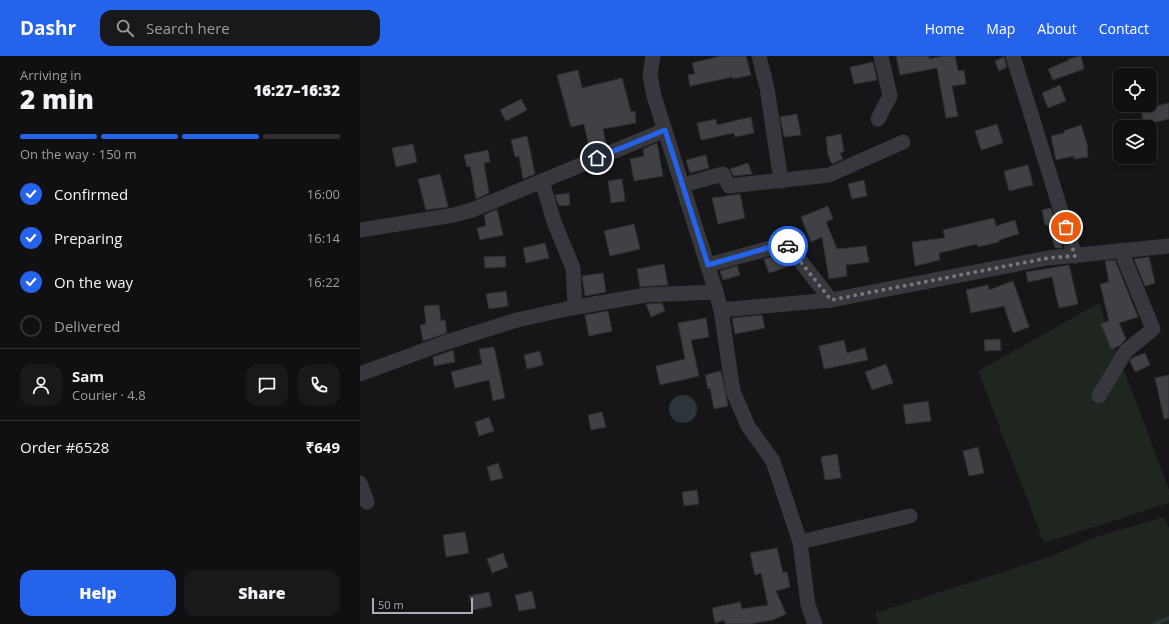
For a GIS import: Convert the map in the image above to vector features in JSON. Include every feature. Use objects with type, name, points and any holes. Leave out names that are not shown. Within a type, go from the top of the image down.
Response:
[{"type":"street","points":[[759,56],[767,88],[781,181]]},
{"type":"street","points":[[878,119],[890,96],[882,56]]},
{"type":"street","points":[[1013,56],[1075,256]]},
{"type":"street","points":[[655,57],[650,76],[654,96],[721,310],[733,391],[748,426],[773,461],[800,542],[808,605],[815,624]]},
{"type":"street","points":[[360,230],[454,215],[472,210],[665,130]]},
{"type":"street","points":[[683,185],[723,174],[729,186],[829,175],[903,142]]},
{"type":"street","points":[[542,181],[554,222],[573,268],[575,307]]},
{"type":"street","points":[[708,265],[781,244],[786,245],[831,300]]},
{"type":"street","points":[[721,310],[831,300],[1048,258],[1169,246]]},
{"type":"street","points":[[1099,396],[1126,351],[1152,329],[1120,251]]},
{"type":"street","points":[[360,374],[444,343],[516,320],[575,307],[646,295],[716,292]]},
{"type":"street","points":[[360,483],[367,502]]},
{"type":"street","points":[[800,542],[910,516]]},
{"type":"shaded area","points":[[1099,303],[1169,490],[1169,503],[1044,543],[978,371]]},
{"type":"shaded area","points":[[683,395],[693,399],[697,409],[693,419],[683,423],[673,419],[669,409],[673,399]]},
{"type":"shaded area","points":[[1164,517],[1169,528],[1169,624],[879,624],[875,613],[1049,557],[1096,537]]},
{"type":"building","points":[[721,56],[746,56],[751,75],[733,79],[733,77],[690,86],[688,75],[695,74],[692,63]]},
{"type":"building","points":[[896,56],[929,56],[929,59],[943,56],[955,56],[958,71],[964,70],[966,84],[952,86],[958,116],[946,118],[937,68],[900,75]]},
{"type":"building","points":[[1081,56],[1084,69],[1053,80],[1048,69],[1069,60],[1068,59]]},
{"type":"building","points":[[1004,57],[1007,67],[999,71],[995,61]]},
{"type":"building","points":[[873,62],[877,80],[854,84],[850,67]]},
{"type":"building","points":[[578,70],[582,88],[622,78],[631,112],[635,111],[636,123],[603,129],[606,145],[590,151],[584,124],[571,127],[557,75]]},
{"type":"building","points":[[1060,85],[1066,101],[1048,108],[1042,93]]},
{"type":"building","points":[[521,99],[527,110],[506,121],[500,110]]},
{"type":"building","points":[[1169,103],[1169,119],[1157,122],[1157,120],[1143,120],[1141,112],[1157,112],[1157,106]]},
{"type":"building","points":[[797,114],[801,135],[784,137],[780,117]]},
{"type":"building","points":[[751,117],[754,133],[735,137],[734,133],[701,140],[697,123],[716,119],[717,125]]},
{"type":"building","points":[[997,124],[1003,143],[981,150],[975,131]]},
{"type":"building","points":[[1081,125],[1087,144],[1088,157],[1074,159],[1074,156],[1056,160],[1051,136],[1064,133],[1064,131]]},
{"type":"building","points":[[841,134],[844,152],[840,153],[843,159],[832,164],[828,155],[826,137]]},
{"type":"building","points":[[527,136],[535,174],[523,179],[519,156],[515,157],[511,140]]},
{"type":"building","points":[[657,143],[663,176],[634,181],[630,159],[644,156],[643,149]]},
{"type":"building","points":[[413,144],[417,162],[396,167],[392,148]]},
{"type":"building","points":[[488,150],[490,162],[484,163],[489,193],[476,199],[470,166],[467,167],[464,155]]},
{"type":"building","points":[[706,155],[709,168],[690,173],[686,160]]},
{"type":"building","points":[[748,163],[752,174],[734,176],[730,169]]},
{"type":"building","points":[[1028,165],[1033,185],[1009,191],[1004,171]]},
{"type":"building","points":[[440,174],[448,207],[426,210],[418,179]]},
{"type":"building","points":[[622,179],[625,201],[611,203],[608,181]]},
{"type":"building","points":[[864,180],[867,196],[852,199],[848,184]]},
{"type":"building","points":[[569,193],[570,205],[559,206],[555,195]]},
{"type":"building","points":[[740,194],[745,218],[718,224],[712,198]]},
{"type":"building","points":[[828,206],[833,219],[826,222],[837,249],[866,246],[869,262],[846,265],[847,276],[829,279],[822,237],[811,242],[801,217]]},
{"type":"building","points":[[1051,208],[1062,248],[1055,248],[1048,225],[1045,225],[1042,210]]},
{"type":"building","points":[[497,209],[503,235],[480,240],[477,228],[486,226],[484,215]]},
{"type":"building","points":[[994,218],[996,226],[1015,220],[1019,234],[999,240],[999,242],[978,247],[977,244],[939,253],[940,260],[915,266],[912,242],[945,238],[943,230]]},
{"type":"building","points":[[634,224],[640,249],[610,256],[604,231]]},
{"type":"building","points":[[545,243],[549,258],[526,263],[523,248]]},
{"type":"building","points":[[781,254],[785,256],[790,266],[769,273],[764,259]]},
{"type":"building","points":[[505,256],[506,267],[485,268],[484,257]]},
{"type":"building","points":[[1149,257],[1155,283],[1145,286],[1134,259]]},
{"type":"building","points":[[1115,260],[1138,317],[1119,323],[1126,339],[1119,346],[1111,349],[1101,324],[1109,321],[1100,284],[1109,282],[1105,261]]},
{"type":"building","points":[[664,264],[668,285],[640,287],[637,269]]},
{"type":"building","points":[[1069,265],[1078,304],[1059,308],[1052,277],[1028,282],[1026,272]]},
{"type":"building","points":[[737,266],[740,275],[723,280],[720,271]]},
{"type":"building","points":[[603,273],[606,292],[585,296],[582,276]]},
{"type":"building","points":[[1013,281],[1029,327],[1013,333],[1004,306],[971,313],[966,290],[988,285],[989,290]]},
{"type":"building","points":[[506,291],[508,306],[489,309],[486,294]]},
{"type":"building","points":[[662,303],[665,311],[651,317],[646,304]]},
{"type":"building","points":[[439,305],[441,321],[445,320],[447,333],[423,341],[420,325],[426,324],[424,306]]},
{"type":"building","points":[[608,311],[612,331],[589,336],[585,315]]},
{"type":"building","points":[[762,315],[765,328],[735,334],[732,318]]},
{"type":"building","points":[[706,318],[709,337],[691,340],[699,376],[660,385],[656,366],[685,359],[678,323]]},
{"type":"building","points":[[1000,339],[1001,350],[985,351],[984,340]]},
{"type":"building","points":[[844,340],[847,353],[865,348],[868,360],[824,369],[819,346]]},
{"type":"building","points":[[494,347],[505,398],[493,401],[489,380],[455,388],[451,372],[482,364],[479,349]]},
{"type":"building","points":[[453,350],[455,362],[434,366],[433,357]]},
{"type":"building","points":[[540,351],[543,365],[527,369],[524,355]]},
{"type":"building","points":[[1145,353],[1150,365],[1135,372],[1130,361],[1132,358]]},
{"type":"building","points":[[886,364],[893,383],[872,390],[865,372]]},
{"type":"building","points":[[721,371],[728,406],[714,409],[710,388],[708,389],[705,375]]},
{"type":"building","points":[[1169,375],[1169,418],[1164,419],[1155,378]]},
{"type":"building","points":[[928,401],[931,421],[906,424],[903,405]]},
{"type":"building","points":[[602,412],[606,427],[591,430],[588,415]]},
{"type":"building","points":[[489,417],[494,431],[479,436],[475,422]]},
{"type":"building","points":[[978,447],[984,473],[969,476],[963,451]]},
{"type":"building","points":[[837,454],[841,478],[825,480],[821,457]]},
{"type":"building","points":[[498,463],[503,478],[491,481],[487,467]]},
{"type":"building","points":[[697,490],[699,504],[684,506],[682,492]]},
{"type":"building","points":[[465,532],[469,553],[446,557],[443,535]]},
{"type":"building","points":[[777,548],[783,573],[787,572],[790,587],[776,591],[786,614],[773,620],[749,624],[725,624],[725,620],[715,623],[712,608],[740,602],[742,609],[768,605],[761,573],[755,575],[750,553]]},
{"type":"building","points":[[503,553],[508,567],[492,573],[487,559]]},
{"type":"building","points":[[532,591],[536,608],[519,611],[515,595]]},
{"type":"building","points":[[489,592],[492,606],[473,610],[469,596]]},
{"type":"waterway","points":[[1155,624],[1169,618]]},
{"type":"way so far","points":[[788,246],[831,300],[1048,258],[1075,256],[1066,227]]},
{"type":"route","points":[[597,158],[665,130],[708,265],[781,244],[788,246]]}]
